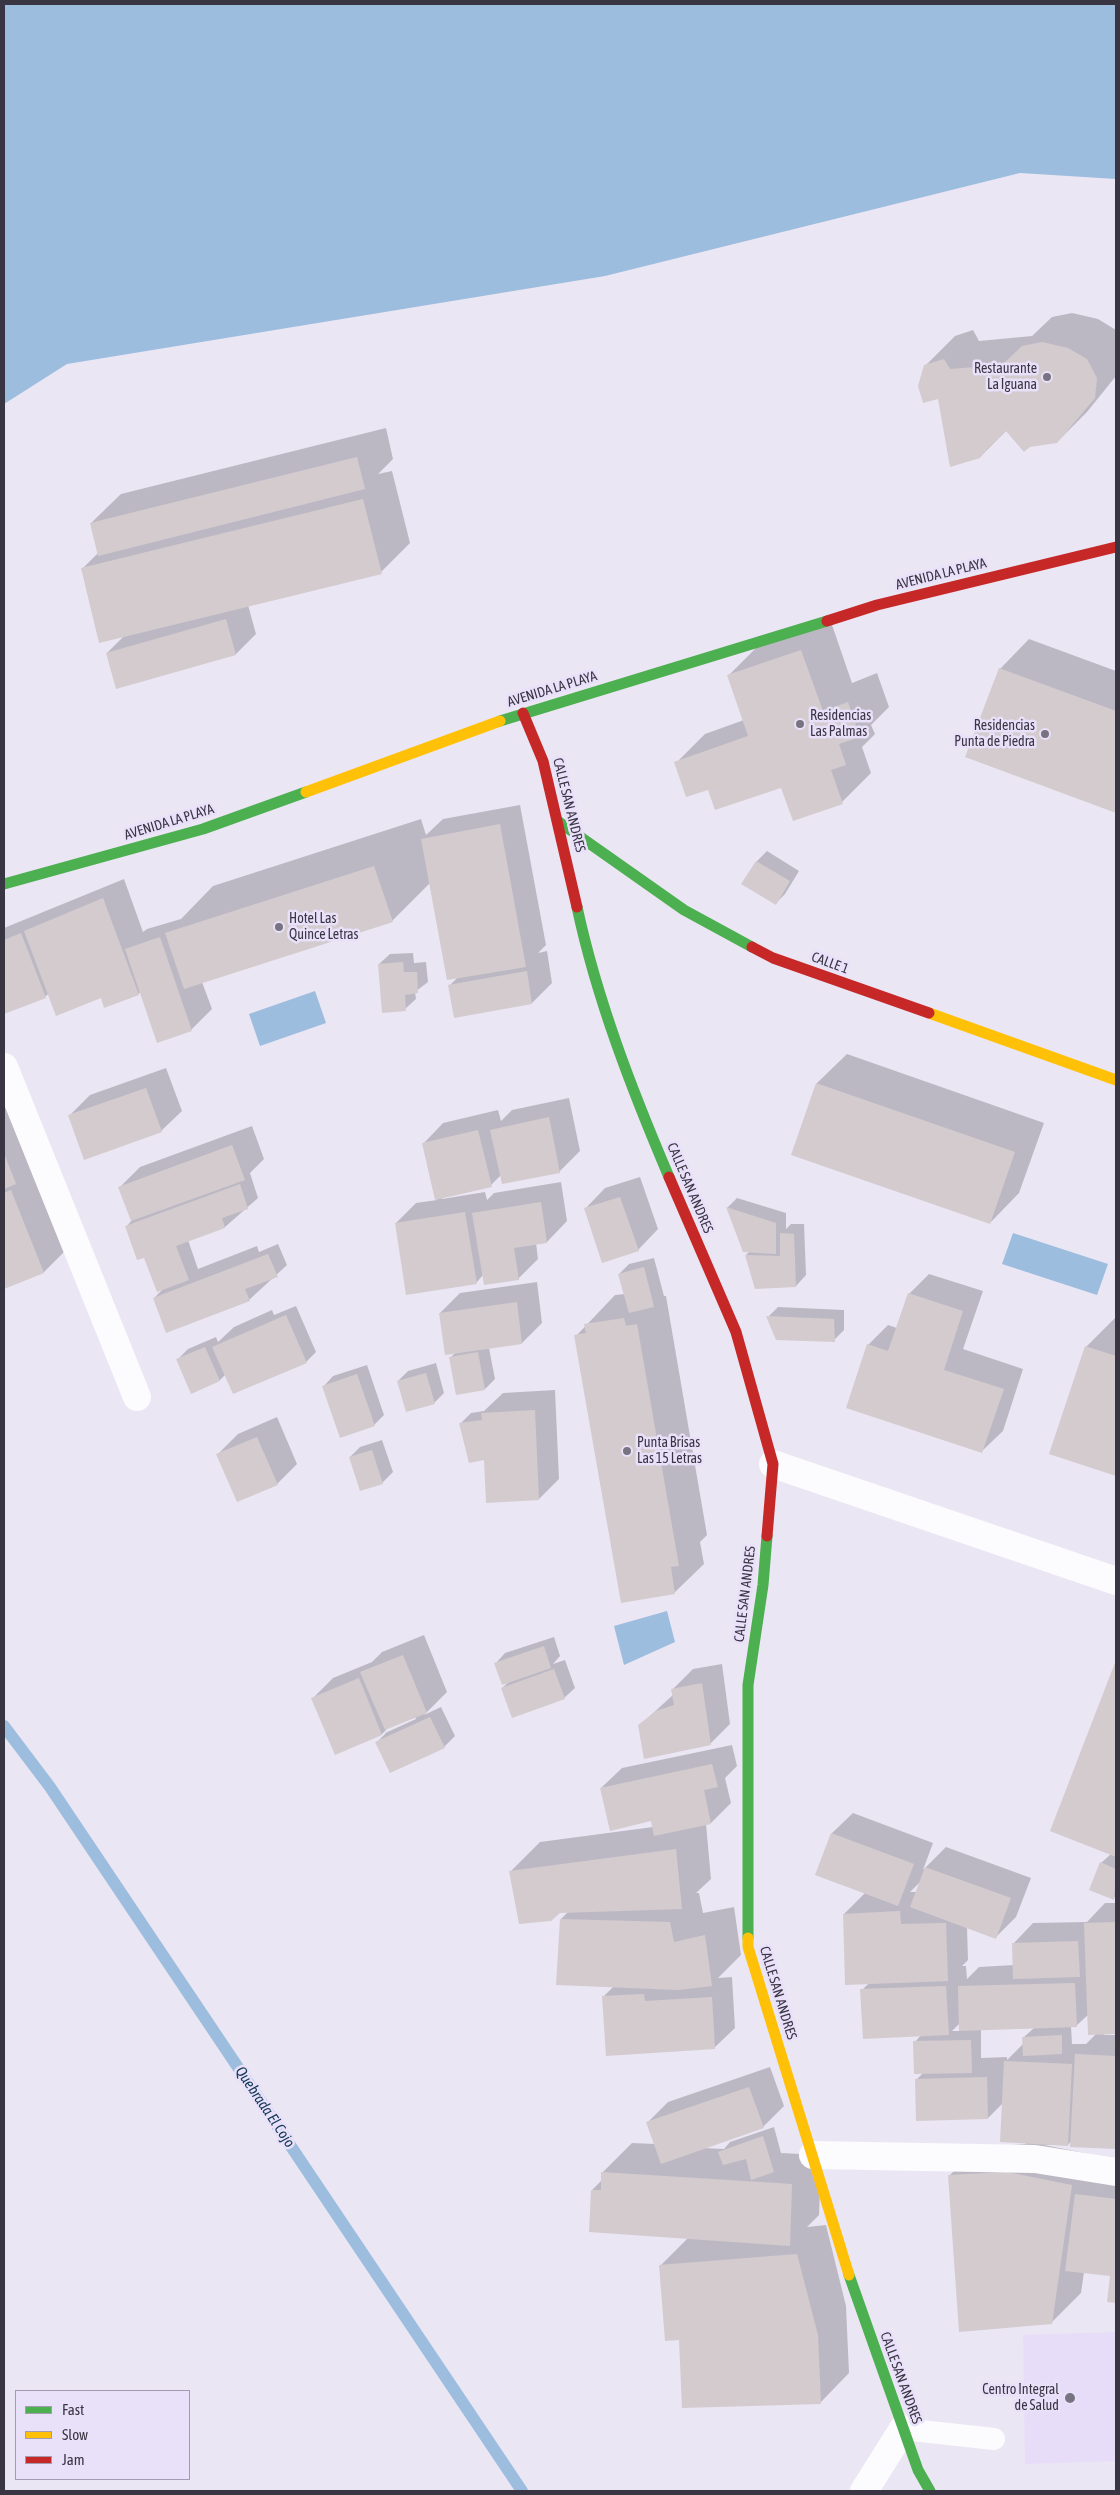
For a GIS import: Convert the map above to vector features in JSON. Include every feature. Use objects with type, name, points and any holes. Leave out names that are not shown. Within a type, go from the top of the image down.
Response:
[{"type":"street","name":"AVENIDA LA PLAYA","points":[[4,884],[203,829],[523,713],[708,658],[877,604],[1116,547]]},
{"type":"street","name":"CALLE SAN ANDRES","points":[[523,713],[543,761],[559,822],[586,947],[634,1095],[736,1332],[773,1464],[764,1585],[748,1685],[748,1947],[861,2314],[918,2470],[930,2491]]},
{"type":"street","name":"CALLE 1","points":[[559,822],[684,910],[773,958],[1116,1080]]},
{"type":"street","points":[[4,1067],[137,1397]]},
{"type":"street","points":[[773,1464],[1116,1581]]},
{"type":"street","points":[[813,2155],[1035,2159],[1116,2172]]},
{"type":"street","points":[[864,2491],[903,2429]]},
{"type":"lane","points":[[903,2429],[994,2439]]},
{"type":"shaded area","name":"Centro Integral de Salud","points":[[1116,2332],[1116,2461],[1025,2464],[1023,2335]]},
{"type":"water","points":[[4,4],[1116,4],[1116,179],[1020,173],[605,276],[67,364],[4,404]]},
{"type":"water","points":[[315,991],[326,1023],[260,1046],[249,1014]]},
{"type":"water","points":[[1013,1233],[1108,1264],[1097,1295],[1002,1264]]},
{"type":"water","points":[[667,1611],[675,1642],[624,1665],[614,1626]]},
{"type":"building","points":[[1042,342],[1068,348],[1087,359],[1097,378],[1095,398],[1057,443],[1030,447],[1024,452],[1006,431],[980,458],[950,467],[938,399],[923,403],[918,386],[924,365],[944,359],[950,369],[1002,365],[1022,346]]},
{"type":"building","points":[[357,457],[365,489],[98,556],[90,523]]},
{"type":"building","points":[[363,499],[382,574],[99,643],[81,568]]},
{"type":"building","points":[[226,619],[236,655],[116,689],[106,653]]},
{"type":"building","name":"Residencias Las Palmas","points":[[801,650],[823,711],[848,702],[860,737],[839,744],[846,765],[831,770],[843,804],[793,821],[781,788],[715,810],[708,790],[686,797],[674,762],[748,736],[727,675]]},
{"type":"building","name":"Residencias Punta de Piedra","points":[[999,668],[1116,711],[1116,813],[965,757]]},
{"type":"building","points":[[500,824],[526,967],[447,980],[421,839]]},
{"type":"building","points":[[756,861],[790,881],[776,905],[741,884]]},
{"type":"building","name":"Hotel Las Quince Letras","points":[[374,866],[393,922],[184,989],[165,933]]},
{"type":"building","points":[[103,898],[139,995],[104,1008],[101,998],[56,1016],[24,931]]},
{"type":"building","points":[[21,933],[46,998],[4,1014],[4,940]]},
{"type":"building","points":[[160,937],[192,1031],[157,1043],[125,949]]},
{"type":"building","points":[[403,962],[404,972],[417,972],[418,993],[405,995],[406,1011],[382,1013],[378,964]]},
{"type":"building","points":[[527,971],[532,1004],[454,1018],[448,985]]},
{"type":"building","points":[[816,1083],[1015,1152],[990,1224],[791,1155]]},
{"type":"building","points":[[146,1088],[162,1132],[84,1160],[68,1115]]},
{"type":"building","points":[[549,1117],[560,1173],[502,1184],[490,1130]]},
{"type":"building","points":[[478,1130],[492,1187],[435,1200],[422,1143]]},
{"type":"building","points":[[232,1145],[245,1180],[131,1221],[118,1187]]},
{"type":"building","points":[[4,1153],[16,1184],[4,1189]]},
{"type":"building","points":[[240,1184],[248,1209],[222,1218],[225,1228],[176,1246],[189,1280],[157,1292],[144,1258],[137,1260],[125,1226]]},
{"type":"building","points":[[11,1190],[44,1273],[4,1289],[4,1193]]},
{"type":"building","points":[[620,1197],[639,1251],[602,1263],[584,1208]]},
{"type":"building","points":[[541,1202],[547,1243],[514,1248],[519,1280],[484,1285],[472,1213]]},
{"type":"building","points":[[726,1207],[776,1223],[776,1254],[743,1252]]},
{"type":"building","points":[[465,1212],[477,1284],[406,1295],[395,1223]]},
{"type":"building","points":[[780,1233],[794,1234],[796,1287],[755,1289],[745,1255],[780,1256]]},
{"type":"building","points":[[268,1254],[278,1277],[245,1289],[250,1301],[166,1333],[153,1298]]},
{"type":"building","points":[[644,1267],[654,1307],[629,1313],[618,1274]]},
{"type":"building","points":[[908,1293],[963,1311],[944,1370],[1004,1389],[982,1453],[846,1408],[867,1344],[888,1351]]},
{"type":"building","points":[[517,1302],[522,1344],[445,1355],[439,1313]]},
{"type":"building","points":[[286,1315],[307,1363],[233,1394],[212,1347]]},
{"type":"building","points":[[766,1316],[834,1319],[835,1342],[776,1340]]},
{"type":"building","name":"Punta Brisas Las 15 Letras","points":[[624,1318],[626,1326],[637,1324],[679,1566],[671,1567],[675,1594],[621,1603],[574,1335],[586,1333],[584,1324]]},
{"type":"building","points":[[1085,1346],[1116,1356],[1116,1476],[1049,1454]]},
{"type":"building","points":[[205,1347],[220,1381],[191,1394],[176,1359]]},
{"type":"building","points":[[478,1352],[485,1390],[456,1395],[449,1357]]},
{"type":"building","points":[[426,1373],[435,1404],[406,1412],[397,1381]]},
{"type":"building","points":[[357,1374],[375,1426],[340,1438],[322,1386]]},
{"type":"building","points":[[535,1410],[539,1500],[486,1503],[484,1460],[469,1463],[459,1423],[482,1420],[481,1413]]},
{"type":"building","points":[[257,1437],[278,1485],[237,1502],[216,1454]]},
{"type":"building","points":[[372,1450],[383,1484],[360,1491],[349,1457]]},
{"type":"building","points":[[544,1646],[551,1668],[502,1685],[494,1663]]},
{"type":"building","points":[[403,1655],[427,1713],[385,1730],[360,1672]]},
{"type":"building","points":[[1116,1660],[1116,1857],[1050,1831]]},
{"type":"building","points":[[554,1669],[565,1699],[512,1718],[501,1688]]},
{"type":"building","points":[[359,1678],[382,1735],[335,1755],[311,1698]]},
{"type":"building","points":[[702,1683],[711,1745],[644,1759],[638,1725],[656,1711],[674,1705],[671,1689]]},
{"type":"building","points":[[430,1717],[445,1748],[390,1773],[375,1742]]},
{"type":"building","points":[[712,1764],[718,1787],[704,1790],[711,1824],[654,1836],[651,1821],[610,1831],[600,1788]]},
{"type":"building","points":[[831,1833],[914,1864],[898,1906],[815,1875]]},
{"type":"building","points":[[676,1849],[682,1909],[560,1913],[551,1921],[519,1924],[509,1871]]},
{"type":"building","points":[[1100,1862],[1116,1869],[1114,1900],[1089,1890]]},
{"type":"building","points":[[925,1867],[1011,1898],[996,1939],[910,1907]]},
{"type":"building","points":[[900,1911],[901,1924],[946,1923],[948,1981],[845,1985],[843,1914]]},
{"type":"building","points":[[560,1919],[670,1922],[674,1942],[705,1935],[712,1986],[679,1990],[556,1985]]},
{"type":"building","points":[[1116,1922],[1116,2034],[1088,2035],[1084,1923]]},
{"type":"building","points":[[1078,1941],[1080,1977],[1013,1979],[1012,1943]]},
{"type":"building","points":[[1075,1983],[1077,2027],[959,2031],[958,1986]]},
{"type":"building","points":[[946,1986],[949,2035],[863,2039],[860,1989]]},
{"type":"building","points":[[644,1994],[645,2001],[712,1997],[715,2049],[606,2056],[602,1996]]},
{"type":"building","points":[[1062,2035],[1062,2054],[1023,2056],[1022,2037]]},
{"type":"building","points":[[971,2040],[972,2073],[914,2074],[913,2041]]},
{"type":"building","points":[[1075,2054],[1116,2056],[1116,2149],[1070,2147]]},
{"type":"building","points":[[1004,2061],[1072,2064],[1068,2146],[1000,2142]]},
{"type":"building","points":[[987,2077],[988,2119],[916,2121],[915,2079]]},
{"type":"building","points":[[749,2087],[764,2128],[661,2164],[646,2122]]},
{"type":"building","points":[[763,2136],[774,2172],[751,2180],[746,2159],[723,2165],[718,2152]]},
{"type":"building","points":[[601,2172],[792,2184],[790,2246],[589,2232],[591,2190],[601,2190]]},
{"type":"building","points":[[1007,2172],[1072,2185],[1052,2324],[959,2332],[948,2175]]},
{"type":"building","points":[[1075,2194],[1116,2199],[1116,2303],[1107,2302],[1110,2276],[1065,2271]]},
{"type":"building","points":[[797,2254],[818,2335],[821,2404],[682,2408],[679,2340],[665,2341],[659,2265]]},
{"type":"waterway","name":"Quebrada El Cojo","points":[[4,1726],[50,1787],[522,2491]]},
{"type":"traffic: fast","points":[[500,721],[827,621]]},
{"type":"traffic: fast","points":[[4,884],[203,829],[306,792]]},
{"type":"traffic: fast","points":[[559,822],[684,910],[752,947]]},
{"type":"traffic: fast","points":[[577,907],[605,1010],[642,1111],[669,1177]]},
{"type":"traffic: fast","points":[[748,1938],[748,1685],[763,1585],[767,1536]]},
{"type":"traffic: fast","points":[[849,2275],[918,2470],[930,2491]]},
{"type":"traffic: slow","points":[[306,792],[500,721]]},
{"type":"traffic: slow","points":[[929,1013],[1116,1080]]},
{"type":"traffic: slow","points":[[748,1938],[748,1947],[849,2275]]},
{"type":"traffic: jam","points":[[827,621],[877,605],[1116,547]]},
{"type":"traffic: jam","points":[[523,713],[543,761],[577,907]]},
{"type":"traffic: jam","points":[[752,947],[773,958],[929,1013]]},
{"type":"traffic: jam","points":[[669,1177],[736,1332],[773,1464],[767,1536]]},
{"type":"place","name":"Restaurante La Iguana","points":[[1047,377]]},
{"type":"place","name":"Residencias Las Palmas","points":[[800,724]]},
{"type":"place","name":"Residencias Punta de Piedra","points":[[1045,734]]},
{"type":"place","name":"Hotel Las Quince Letras","points":[[279,927]]},
{"type":"place","name":"Punta Brisas Las 15 Letras","points":[[627,1451]]},
{"type":"place","name":"Centro Integral de Salud","points":[[1070,2398]]}]
